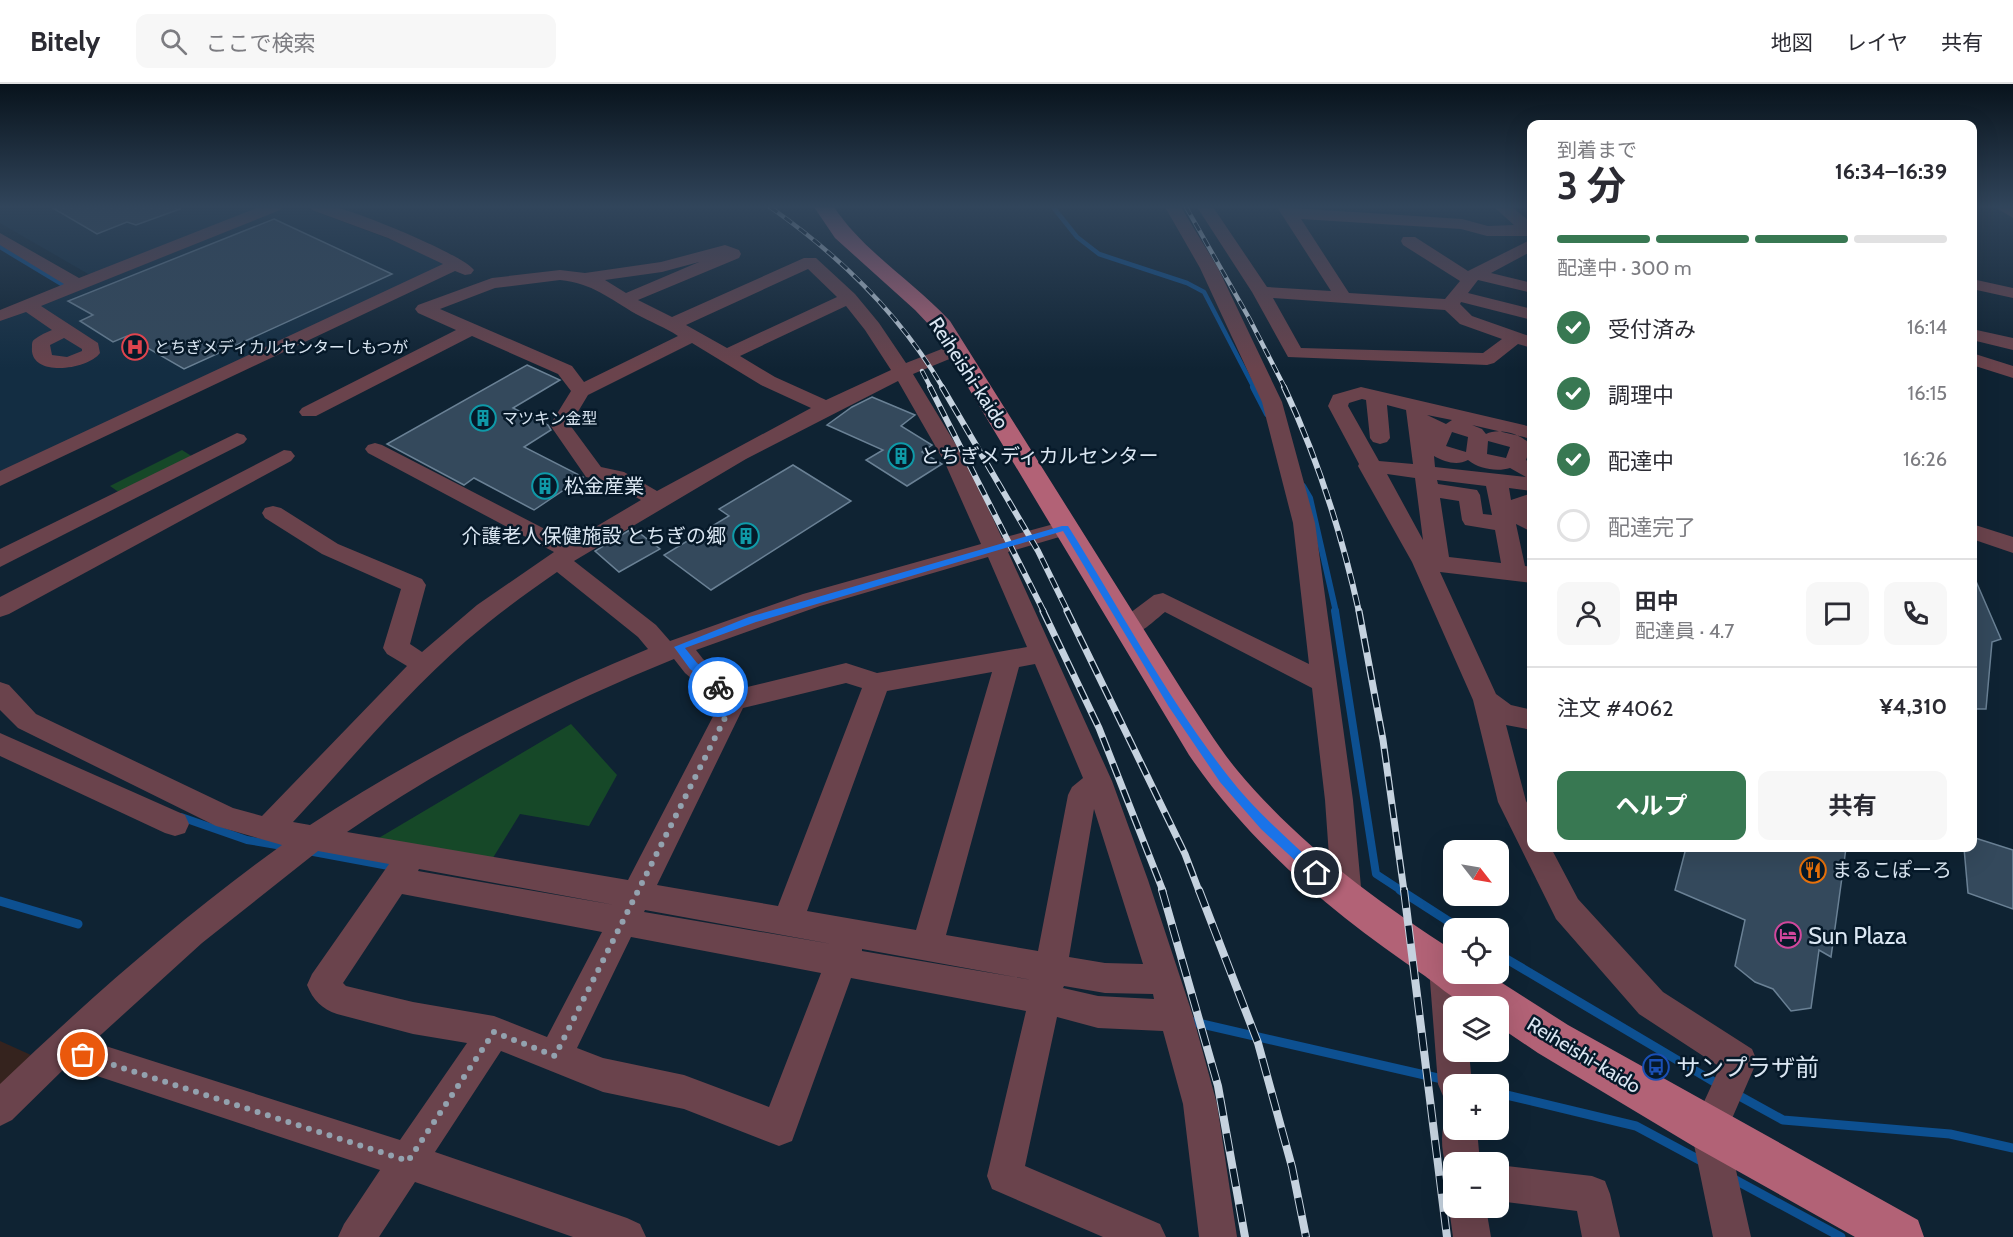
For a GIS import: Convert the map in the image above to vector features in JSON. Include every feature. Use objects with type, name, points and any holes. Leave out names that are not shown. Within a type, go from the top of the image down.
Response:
[{"type":"main road","name":"Reiheishi-kaido","points":[[873,261],[923,304],[942,326],[1173,704],[1224,779],[1265,825],[1347,898],[1443,967]]},
{"type":"main road","name":"Reiheishi-kaido","points":[[1469,984],[1553,1039],[1709,1130],[1901,1237]]},
{"type":"street","points":[[38,261],[78,285]]},
{"type":"street","points":[[0,315],[139,261]]},
{"type":"street","points":[[450,261],[476,277],[492,283]]},
{"type":"street","points":[[581,391],[565,370],[424,309],[492,283],[560,275],[585,278],[662,267],[685,261]]},
{"type":"street","points":[[624,300],[717,261]]},
{"type":"street","points":[[1205,261],[1272,402],[1305,523],[1339,800],[1347,898]]},
{"type":"street","points":[[1240,261],[1261,292],[1295,353],[1487,359],[1527,341]]},
{"type":"street","points":[[1322,261],[1343,297]]},
{"type":"street","points":[[1444,261],[1472,277],[1527,287]]},
{"type":"street","points":[[1453,300],[1472,277],[1494,261]]},
{"type":"street","points":[[672,324],[810,262],[849,298],[873,327],[926,410],[956,463],[1043,653],[1098,781],[1133,880],[1176,1016],[1200,1104],[1218,1237]]},
{"type":"street","points":[[0,479],[456,264]]},
{"type":"street","points":[[585,278],[672,324],[690,337],[768,381],[826,407]]},
{"type":"street","points":[[1977,285],[2013,293]]},
{"type":"street","points":[[1261,292],[1453,300],[1527,314]]},
{"type":"street","points":[[726,356],[849,298]]},
{"type":"street","points":[[1453,300],[1466,320],[1527,341]]},
{"type":"street","points":[[27,305],[65,330]]},
{"type":"street","points":[[309,412],[472,329]]},
{"type":"street","points":[[1977,335],[2013,344]]},
{"type":"street","points":[[657,500],[616,477],[594,472],[560,425],[581,391],[690,337]]},
{"type":"street","points":[[267,830],[457,635],[565,557],[657,500],[826,407],[901,370],[957,349]]},
{"type":"street","points":[[1977,361],[2013,372]]},
{"type":"street","points":[[1461,467],[1450,456],[1436,449],[1435,444],[1441,438],[1442,429],[1438,426],[1418,422],[1377,397],[1362,393],[1340,399],[1338,406],[1370,466],[1431,563],[1486,700],[1512,802],[1527,830]]},
{"type":"street","points":[[1377,397],[1388,437],[1418,422],[1454,420],[1493,430],[1527,433]]},
{"type":"street","points":[[1454,420],[1461,467]]},
{"type":"street","points":[[1454,420],[1478,437],[1476,456],[1501,475]]},
{"type":"street","points":[[1418,422],[1428,490],[1431,563]]},
{"type":"street","points":[[1431,563],[1522,563],[1505,524],[1501,475],[1493,430]]},
{"type":"street","points":[[1493,430],[1521,446],[1515,462],[1527,470]]},
{"type":"street","points":[[0,560],[237,439]]},
{"type":"street","points":[[375,449],[565,557],[647,631],[734,700]]},
{"type":"street","points":[[0,608],[284,456]]},
{"type":"street","points":[[1370,466],[1461,467],[1527,483]]},
{"type":"street","points":[[1428,490],[1469,495],[1473,520],[1505,524]]},
{"type":"street","points":[[1527,502],[1520,504],[1519,509],[1519,516],[1527,522]]},
{"type":"street","points":[[273,513],[330,549],[414,585],[396,648],[426,666]]},
{"type":"street","points":[[0,1108],[144,971],[231,900],[315,838],[395,786],[504,725],[587,685],[672,649],[752,619],[1065,528]]},
{"type":"street","points":[[1977,533],[2013,546]]},
{"type":"street","points":[[1127,628],[1163,601],[1325,683]]},
{"type":"street","points":[[555,1056],[734,700],[846,673],[877,683],[1043,653]]},
{"type":"street","points":[[927,947],[1008,660]]},
{"type":"street","points":[[788,922],[877,683]]},
{"type":"street","points":[[0,692],[27,721],[226,818],[267,830],[315,838],[404,867],[1048,983],[1105,978],[1164,979]]},
{"type":"street","points":[[1486,700],[1503,714],[1527,719]]},
{"type":"street","points":[[0,744],[175,824]]},
{"type":"street","points":[[1098,781],[1082,795],[1048,983],[1005,1176],[1147,1237]]},
{"type":"street","points":[[1538,852],[1567,909],[1651,1003],[1740,1061],[1709,1130],[1732,1237]]},
{"type":"street","points":[[404,867],[322,985],[337,999],[413,1018],[494,1032],[603,1075],[684,1092],[779,1128],[847,947]]},
{"type":"street","points":[[630,908],[788,922],[847,947],[927,947],[1048,983],[1098,1012],[1176,1016]]},
{"type":"street","points":[[1446,984],[1454,1074]]},
{"type":"street","points":[[357,1237],[494,1032]]},
{"type":"street","points":[[61,1048],[408,1161],[627,1237]]},
{"type":"street","points":[[1509,1183],[1592,1194],[1601,1237]]},
{"type":"street","points":[[1469,1218],[1472,1237]]},
{"type":"shaded area","points":[[65,261],[126,261],[90,275]]},
{"type":"shaded area","name":"とちぎメディカルセンターしもつが","points":[[149,261],[440,261],[447,264],[0,472],[0,320]]},
{"type":"shaded area","points":[[0,1041],[31,1055],[0,1086]]},
{"type":"green space","points":[[182,450],[193,457],[120,493],[110,486]]},
{"type":"green space","points":[[571,724],[617,775],[589,826],[520,814],[491,861],[377,839]]},
{"type":"building","points":[[169,261],[364,261],[392,274],[184,369],[127,336],[113,342],[80,321],[93,315],[68,301]]},
{"type":"building","name":"マツキン金型","points":[[527,365],[560,380],[513,408],[548,425],[551,430],[524,447],[583,477],[534,510],[474,478],[464,485],[387,444]]},
{"type":"building","points":[[872,397],[915,415],[901,426],[932,445],[922,452],[942,464],[907,486],[866,460],[883,450],[827,425],[852,407]]},
{"type":"building","name":"介護老人保健施設 とちぎの郷","points":[[793,465],[851,501],[711,590],[664,555],[729,516],[719,509]]},
{"type":"building","points":[[633,528],[660,549],[619,572],[595,551]]},
{"type":"building","points":[[1977,584],[2001,639],[1992,642],[1986,709],[1977,709]]},
{"type":"building","points":[[1977,839],[2013,850],[2013,909],[1968,893],[1964,852],[1977,852]]},
{"type":"building","name":"Sun Plaza","points":[[1685,852],[1845,852],[1831,957],[1819,950],[1811,1008],[1791,1011],[1773,989],[1755,982],[1735,966],[1745,920],[1675,890]]},
{"type":"waterway","points":[[23,261],[65,286]]},
{"type":"waterway","points":[[1120,261],[1187,283],[1204,292],[1254,388]]},
{"type":"waterway","points":[[1253,387],[1267,414]]},
{"type":"waterway","points":[[1303,486],[1310,498],[1336,612]]},
{"type":"waterway","points":[[1335,611],[1376,874],[1402,891]]},
{"type":"waterway","points":[[181,817],[247,840],[288,847]]},
{"type":"waterway","points":[[308,851],[394,867]]},
{"type":"waterway","points":[[1400,890],[1443,918]]},
{"type":"waterway","points":[[0,901],[78,924]]},
{"type":"waterway","points":[[1509,961],[1721,1086]]},
{"type":"waterway","points":[[1189,1021],[1443,1079]]},
{"type":"waterway","points":[[1734,1093],[1783,1120],[1950,1134],[2013,1148]]},
{"type":"waterway","points":[[1509,1096],[1636,1126],[1705,1163]]},
{"type":"waterway","points":[[1730,1177],[1841,1237]]},
{"type":"railway","points":[[838,261],[867,288],[908,335],[943,388]]},
{"type":"railway","points":[[1217,261],[1285,388]]},
{"type":"railway","points":[[922,371],[931,388]]},
{"type":"railway","points":[[930,387],[1044,612]]},
{"type":"railway","points":[[942,387],[1038,551],[1068,612]]},
{"type":"railway","points":[[1284,387],[1308,442],[1328,498],[1359,612]]},
{"type":"railway","points":[[1043,611],[1099,728],[1163,891]]},
{"type":"railway","points":[[1067,611],[1185,854],[1199,891]]},
{"type":"railway","points":[[1359,611],[1383,740],[1404,891]]},
{"type":"railway","points":[[1162,890],[1218,1086],[1245,1237]]},
{"type":"railway","points":[[1199,890],[1258,1043],[1292,1167],[1306,1237]]},
{"type":"railway","points":[[1404,890],[1447,1237]]},
{"type":"way so far","points":[[83,1055],[408,1161],[494,1032],[555,1056],[734,700],[718,687]]},
{"type":"place","name":"とちぎメディカルセンターしもつが","points":[[135,347]]},
{"type":"place","name":"マツキン金型","points":[[483,418]]},
{"type":"place","name":"とちぎメディカルセンター","points":[[901,456]]},
{"type":"place","name":"松金産業","points":[[545,486]]},
{"type":"place","name":"介護老人保健施設 とちぎの郷","points":[[746,536]]},
{"type":"place","name":"まるこぽーろ","points":[[1813,870]]},
{"type":"place","name":"Sun Plaza","points":[[1788,935]]},
{"type":"place","name":"サンプラザ前","points":[[1656,1067]]},
{"type":"route","points":[[718,687],[694,666],[679,647],[752,619],[1065,528],[1173,704],[1224,779],[1265,825],[1317,873]]}]
